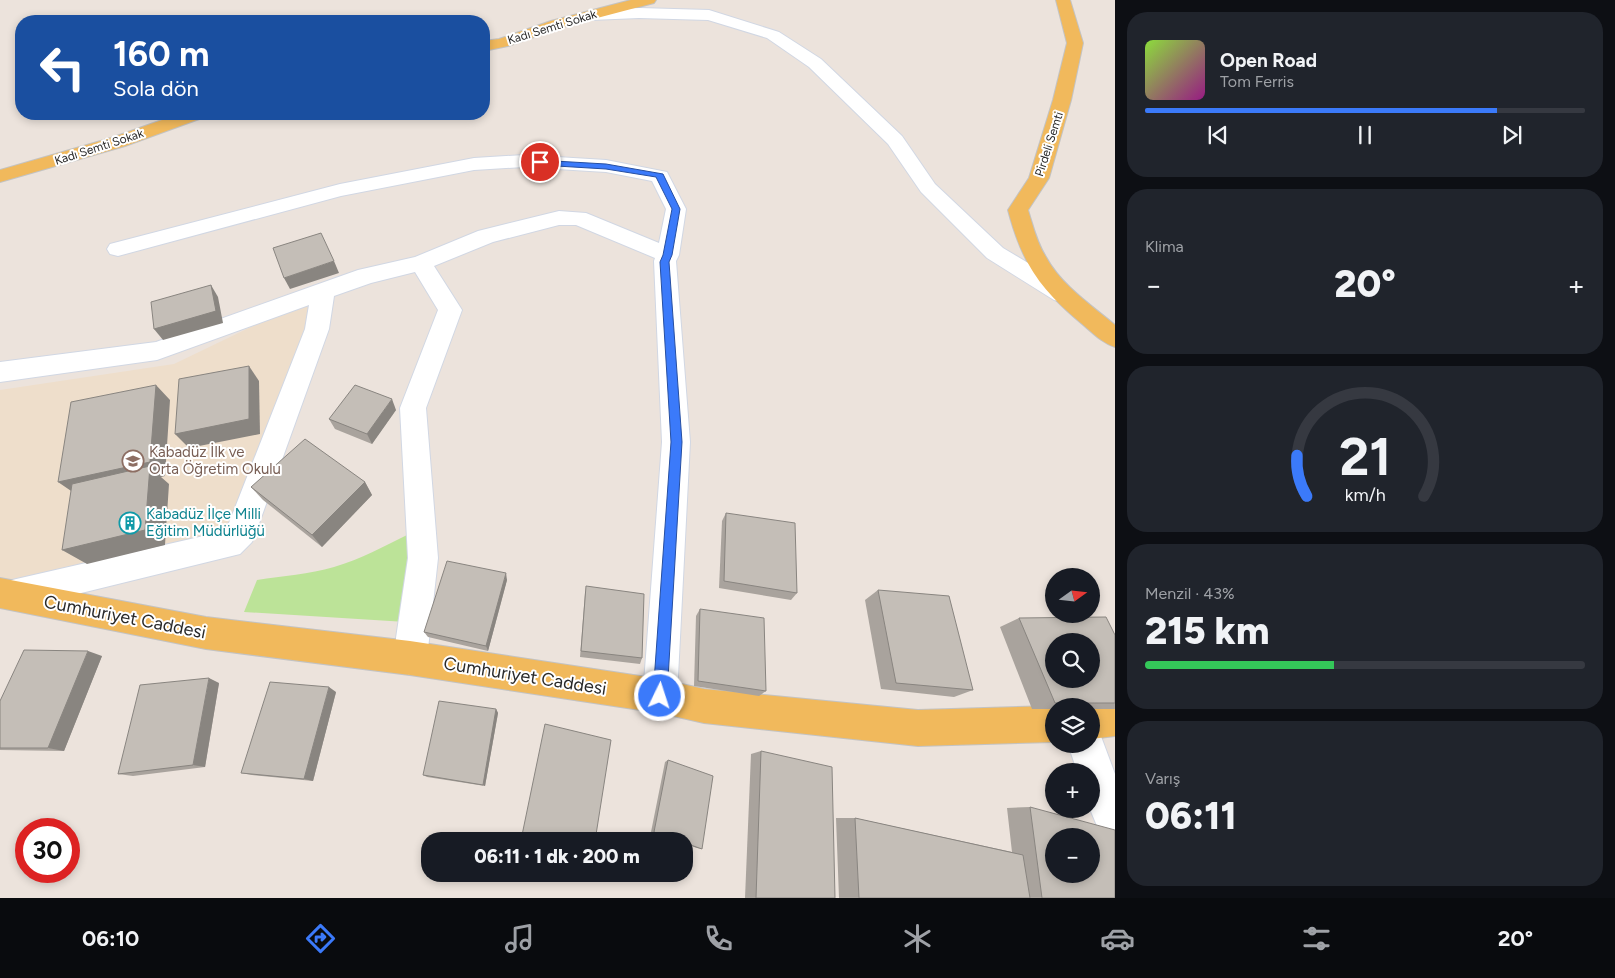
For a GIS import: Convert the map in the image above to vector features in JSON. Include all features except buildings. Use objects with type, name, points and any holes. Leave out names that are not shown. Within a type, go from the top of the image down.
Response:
[{"type":"main road","name":"Kadı Semti Sokak","points":[[490,45],[502,43],[558,24],[649,0]]},
{"type":"main road","name":"Pirdeli Semti","points":[[1063,0],[1075,43],[1062,100],[1039,178],[1018,210],[1028,245],[1040,267],[1062,294],[1115,338]]},
{"type":"main road","name":"Kadı Semti Sokak","points":[[0,176],[118,142],[179,120]]},
{"type":"main road","name":"Cumhuriyet Caddesi","points":[[6,594],[206,633],[410,658],[660,696],[704,706],[918,728],[1045,724]]},
{"type":"main road","points":[[1100,720],[1115,718]]},
{"type":"street","points":[[591,15],[639,13],[709,15],[773,35],[815,63],[895,140],[928,188],[964,221],[994,253],[1062,294]]},
{"type":"street","points":[[118,249],[340,190],[474,164],[524,161],[606,166],[660,176],[676,209],[668,255],[665,262],[676,442],[660,696]]},
{"type":"street","points":[[0,372],[157,351],[366,276],[421,263],[486,236],[559,218],[579,218],[668,255]]},
{"type":"street","points":[[410,658],[423,558],[413,408],[450,310],[421,263]]},
{"type":"street","points":[[6,594],[229,544],[241,532],[317,329],[323,292]]},
{"type":"street","points":[[1089,753],[1115,825]]},
{"type":"shaded area","name":"Kabadüz İlk ve Orta Öğretim Okulu","points":[[323,292],[241,532],[16,584],[0,580],[0,390],[174,364]]},
{"type":"green space","points":[[409,534],[406,622],[244,612],[257,580],[306,573],[344,564]]},
{"type":"place","name":"Kabadüz İlk ve Orta Öğretim Okulu","points":[[133,461]]},
{"type":"place","name":"Kabadüz İlçe Milli Eğitim Müdürlüğü","points":[[130,523]]},
{"type":"route","points":[[540,162],[606,166],[660,176],[676,209],[668,255],[665,262],[676,442],[660,696]]}]
